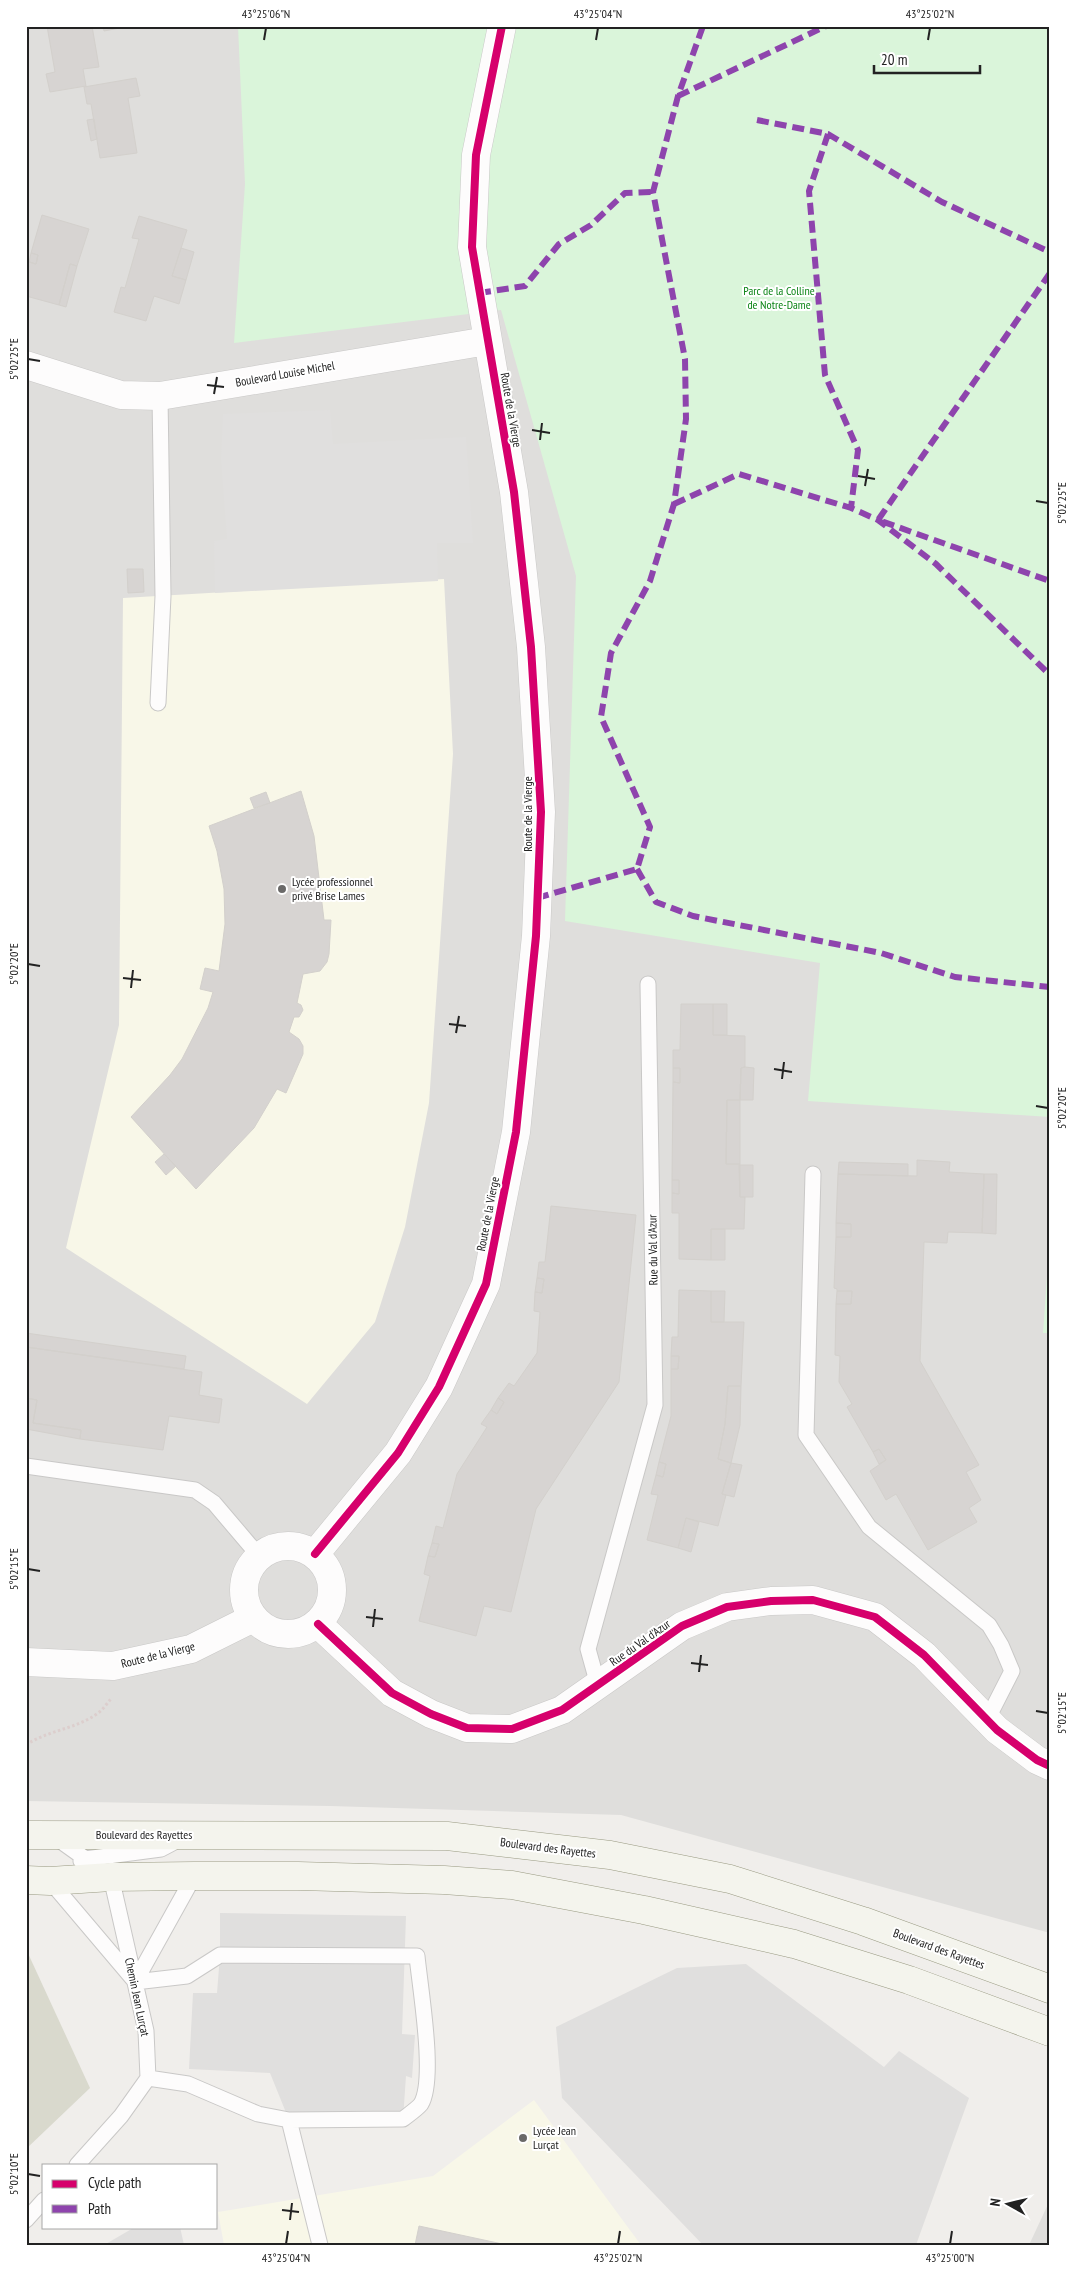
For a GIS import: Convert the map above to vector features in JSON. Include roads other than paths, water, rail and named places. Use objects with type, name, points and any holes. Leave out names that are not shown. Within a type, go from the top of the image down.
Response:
[{"type":"main road","name":"Boulevard des Rayettes","points":[[26,1835],[448,1836],[610,1855],[730,1879],[863,1921],[1050,1989]]},
{"type":"main road","points":[[38,1880],[194,1876],[444,1880],[512,1885],[644,1910],[794,1944],[909,1980],[1050,2032]]},
{"type":"street","name":"Route de la Vierge","points":[[315,1554],[398,1453],[440,1387],[486,1284],[516,1132],[536,936],[541,812],[532,647],[514,492],[472,248],[476,155],[502,26]]},
{"type":"street","name":"Boulevard Louise Michel","points":[[26,365],[120,395],[160,396],[487,341]]},
{"type":"street","points":[[293,1546],[315,1554],[324,1564],[330,1575],[333,1588],[332,1602],[318,1624],[306,1632],[284,1635],[264,1628],[253,1618],[247,1606],[244,1593],[245,1579],[250,1567],[259,1556],[269,1550],[293,1546]]},
{"type":"street","name":"Rue du Val d'Azur","points":[[318,1624],[392,1693],[431,1714],[467,1728],[512,1729],[562,1710],[682,1626],[727,1607],[771,1601],[813,1600],[876,1618],[924,1655],[997,1730],[1037,1760],[1050,1766]]},
{"type":"street","name":"Route de la Vierge","points":[[26,1662],[113,1666],[191,1649],[253,1618]]},
{"type":"lane","points":[[158,704],[163,596],[160,396]]},
{"type":"lane","name":"Rue du Val d'Azur","points":[[598,1685],[588,1649],[655,1405],[648,984]]},
{"type":"lane","points":[[813,1174],[806,1435],[869,1527],[989,1625],[1001,1645],[1012,1671],[987,1720]]},
{"type":"lane","points":[[26,1466],[195,1490],[214,1503],[259,1556]]},
{"type":"lane","points":[[135,1982],[38,1880],[85,1859],[161,1849],[190,1834]]},
{"type":"lane","points":[[53,1836],[111,1877]]},
{"type":"lane","points":[[135,1982],[194,1876]]},
{"type":"lane","name":"Chemin Jean Lurçat","points":[[111,1877],[146,2031],[148,2078]]},
{"type":"lane","points":[[78,2164],[121,2116],[148,2078],[188,2084],[258,2114],[289,2120],[403,2119],[420,2104],[427,2079],[417,1956],[220,1955],[188,1976],[135,1982]]},
{"type":"lane","points":[[289,2120],[320,2245]]},
{"type":"lane","points":[[26,2220],[42,2202]]},
{"type":"place","name":"Lycée professionnel privé Brise Lames","points":[[282,889]]},
{"type":"place","name":"Lycée Jean Lurçat","points":[[523,2138]]},
{"type":"park label","name":"Parc de la Colline de Notre-Dame","points":[[779,298]]}]
